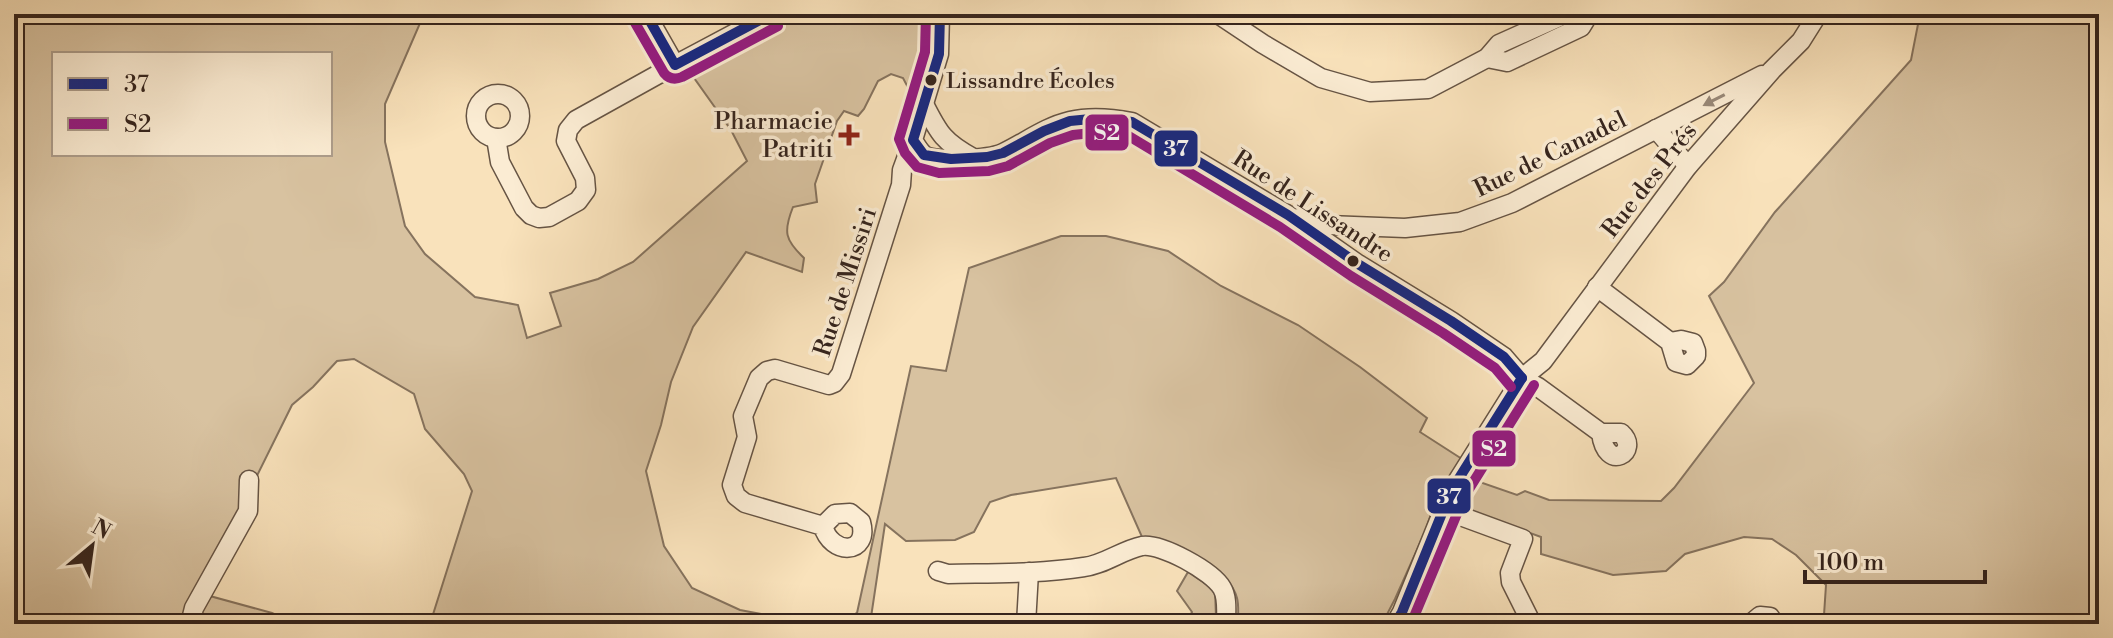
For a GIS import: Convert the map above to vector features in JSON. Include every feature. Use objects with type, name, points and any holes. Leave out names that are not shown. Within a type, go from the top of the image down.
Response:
[{"type":"street","points":[[646,14],[675,65]]},
{"type":"street","points":[[496,138],[500,162],[524,208],[539,218],[549,217],[578,201],[586,190],[585,178],[566,141],[568,130],[576,120],[771,14]]},
{"type":"street","points":[[924,104],[945,148],[937,159],[924,155],[917,147],[915,136],[924,104],[939,54],[940,14]]},
{"type":"street","points":[[1218,14],[1321,78],[1370,92],[1428,89],[1487,58],[1499,44],[1566,14]]},
{"type":"street","points":[[1487,58],[1507,62],[1581,27],[1589,14]]},
{"type":"street","name":"Rue des Prés","points":[[1395,624],[1451,491],[1522,378],[1543,361],[1688,166],[1801,41],[1818,14]]},
{"type":"street","name":"Rue de Canadel","points":[[1288,215],[1328,225],[1374,227],[1405,228],[1460,222],[1512,203],[1772,70]]},
{"type":"street","name":"Rue de Lissandre","points":[[937,159],[989,157],[1038,132],[1072,120],[1105,117],[1132,122],[1288,215],[1358,264],[1451,321],[1504,357],[1522,378],[1601,433]]},
{"type":"street","points":[[915,136],[928,124],[973,158]]},
{"type":"street","points":[[1656,129],[1688,166]]},
{"type":"street","name":"Rue de Missiri","points":[[823,526],[745,503],[736,496],[732,485],[747,437],[743,416],[759,378],[767,371],[775,369],[829,385],[841,374],[915,136]]},
{"type":"street","name":"Rue de Missiri","points":[[901,185],[911,173],[937,159]]},
{"type":"street","points":[[1597,287],[1670,342]]},
{"type":"street","points":[[190,624],[194,608],[248,511],[249,480]]},
{"type":"street","points":[[1444,510],[1523,539],[1510,573],[1511,582],[1532,624]]},
{"type":"street","points":[[938,571],[948,574],[1029,572],[1088,567],[1132,549],[1146,545],[1157,547],[1190,562],[1221,585],[1226,597],[1226,624]]},
{"type":"street","points":[[1026,624],[1029,572]]},
{"type":"street","points":[[1753,624],[1760,616],[1770,617],[1775,624]]},
{"type":"shaded area","points":[[14,14],[424,14],[385,104],[385,142],[405,226],[425,254],[475,297],[518,305],[527,338],[561,326],[550,293],[598,279],[633,262],[747,161],[731,130],[692,75],[767,33],[764,26],[787,14],[934,14],[921,97],[912,95],[903,78],[891,74],[878,81],[858,116],[844,111],[837,121],[815,184],[817,202],[793,207],[787,229],[790,241],[804,258],[802,272],[746,252],[693,327],[671,382],[646,471],[664,546],[692,588],[740,610],[814,624],[430,624],[472,491],[464,474],[425,429],[414,394],[354,359],[337,361],[292,405],[199,593],[272,613],[295,624],[14,624]]},
{"type":"shaded area","points":[[1920,14],[2099,14],[2099,624],[1833,624],[1824,615],[1826,585],[1796,555],[1772,539],[1744,537],[1685,554],[1666,571],[1613,575],[1541,554],[1541,537],[1465,509],[1474,480],[1517,495],[1525,491],[1549,500],[1661,501],[1674,488],[1754,383],[1709,296],[1724,282],[1775,212],[1911,60]]},
{"type":"shaded area","points":[[1061,236],[1106,236],[1168,251],[1221,286],[1298,325],[1360,367],[1427,418],[1420,432],[1462,459],[1434,505],[1425,532],[1382,624],[1238,624],[1238,601],[1222,575],[1197,558],[1142,537],[1116,478],[1011,495],[990,502],[974,532],[955,540],[906,541],[885,524],[870,624],[836,624],[857,613],[911,366],[946,371],[969,268]]},
{"type":"shaded area","points":[[1188,572],[1215,590],[1216,617],[1238,624],[1185,624],[1192,612],[1177,591]]},
{"type":"transit line","name":"37","points":[[646,14],[675,65],[771,14]]},
{"type":"transit line","name":"S2","points":[[926,14],[925,52],[899,139],[905,153],[917,167],[939,173],[989,171],[1008,166],[1050,143],[1073,135],[1101,132],[1127,135],[1280,227],[1443,333],[1495,368],[1511,387]]},
{"type":"transit line","name":"37","points":[[940,14],[939,54],[913,140],[924,155],[951,159],[987,157],[1003,153],[1070,121],[1101,118],[1132,122],[1288,215],[1358,264],[1451,321],[1504,357],[1522,378]]},
{"type":"transit line","name":"S2","points":[[634,21],[664,73],[675,79],[778,26]]},
{"type":"transit line","name":"37","points":[[1395,624],[1451,491],[1522,378]]},
{"type":"transit line","name":"S2","points":[[1411,624],[1464,497],[1534,385]]},
{"type":"place","name":"Lissandre Écoles","points":[[931,80]]},
{"type":"place","name":"Pharmacie Patriti","points":[[849,135]]}]
